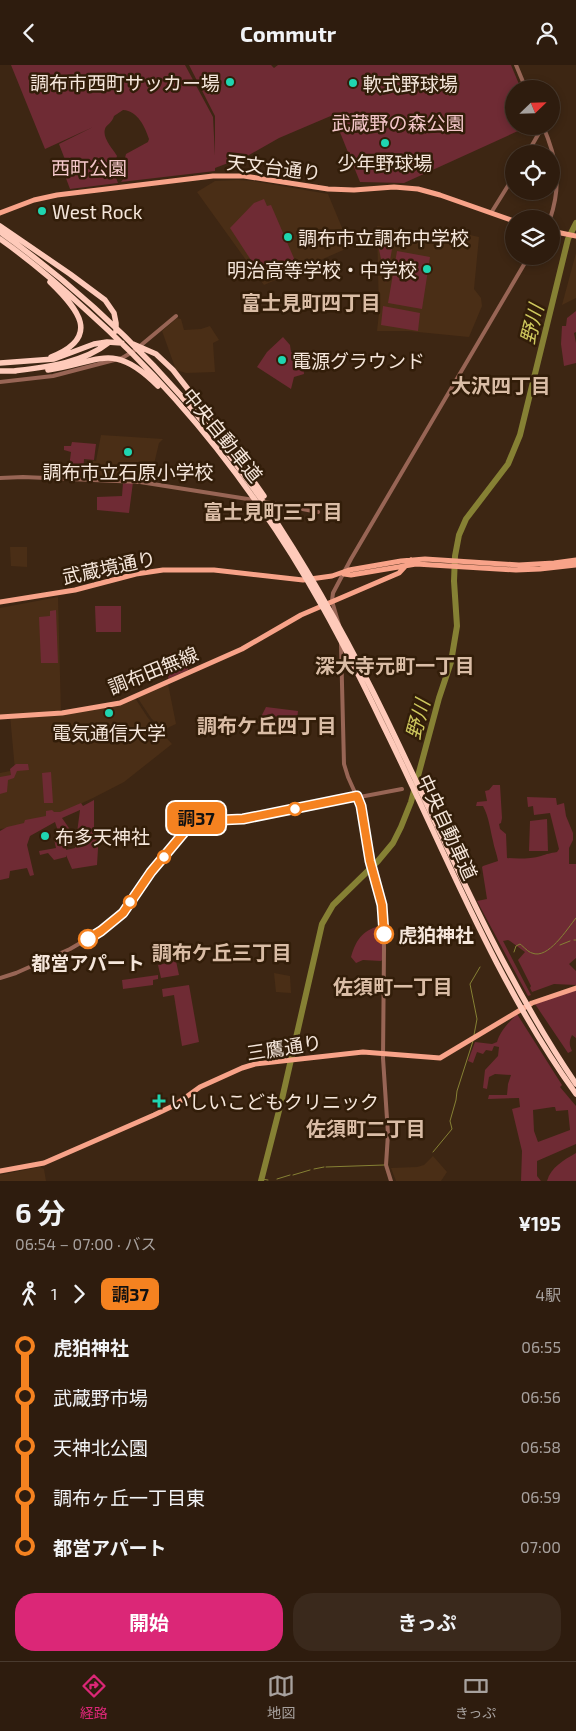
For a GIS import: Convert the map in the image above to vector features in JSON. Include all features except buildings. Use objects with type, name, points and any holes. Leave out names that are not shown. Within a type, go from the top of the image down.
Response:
[{"type":"highway","points":[[0,226],[105,300],[114,313],[116,323],[116,332],[111,340],[92,353],[51,366],[14,371]]},
{"type":"highway","name":"中央自動車道","points":[[0,232],[38,260],[96,310],[135,347],[205,425],[246,477],[329,601],[386,717],[474,910]]},
{"type":"highway","points":[[0,241],[64,295],[76,311],[80,321],[80,333],[74,343],[64,351],[42,360]]},
{"type":"highway","name":"中央自動車道","points":[[0,241],[61,287],[128,348],[162,384],[213,444],[257,502],[300,569],[330,621],[383,723],[519,998],[576,1093]]},
{"type":"highway","points":[[1,363],[59,358],[94,345],[114,342],[142,347],[165,361],[198,402],[253,480],[329,601]]},
{"type":"highway","points":[[0,371],[49,370],[98,358],[114,358],[129,363],[148,375],[213,444]]},
{"type":"highway","name":"中央自動車道","points":[[532,1020],[576,1084]]},
{"type":"main road","name":"天文台通り","points":[[0,213],[34,200],[56,195],[223,175],[254,177],[328,189],[354,190],[395,187],[418,189],[505,218]]},
{"type":"main road","points":[[560,233],[576,236]]},
{"type":"main road","name":"調布田無線","points":[[0,717],[62,713],[120,703],[246,647],[329,601],[398,573],[412,560]]},
{"type":"main road","name":"武蔵境通り","points":[[0,602],[75,591],[136,574],[163,570],[214,570],[302,580],[412,560],[516,570],[576,565]]},
{"type":"main road","name":"武蔵境通り","points":[[462,564],[511,565],[576,560]]},
{"type":"main road","name":"武蔵境通り","points":[[343,573],[351,575],[406,565],[450,563]]},
{"type":"main road","points":[[554,563],[564,564],[564,566]]},
{"type":"main road","name":"三鷹通り","points":[[0,1171],[44,1163],[161,1112],[200,1087],[242,1068],[286,1060],[349,1053],[383,1053],[440,1058],[532,1003],[576,988]]},
{"type":"street","points":[[516,65],[522,80]]},
{"type":"street","points":[[546,135],[552,149],[557,178],[556,195],[552,210]]},
{"type":"street","points":[[491,213],[505,190]]},
{"type":"street","points":[[392,1181],[386,1165],[388,1133],[383,1053],[384,915],[370,861],[361,806],[344,764],[341,638],[339,622],[329,601],[343,573],[524,265]]},
{"type":"street","points":[[0,382],[53,376],[122,359],[139,348],[176,316]]},
{"type":"street","points":[[0,478],[23,477],[156,483],[318,512]]},
{"type":"street","points":[[0,978],[16,973],[70,949],[101,931],[123,913],[151,872],[197,817],[221,820],[243,819],[402,789]]},
{"type":"shaded area","name":"調布市立調布中学校","points":[[238,180],[328,194],[350,247],[264,285],[197,192],[215,181]]},
{"type":"shaded area","name":"明治高等学校・中学校","points":[[377,226],[410,231],[456,232],[479,237],[474,289],[481,298],[482,306],[469,337],[408,331],[377,331],[379,313]]},
{"type":"shaded area","points":[[576,253],[576,298],[562,305]]},
{"type":"shaded area","points":[[177,318],[181,319],[184,330],[201,329],[210,326],[219,340],[213,343],[215,372],[186,373],[176,370],[162,331]]},
{"type":"shaded area","name":"調布市立石原小学校","points":[[101,435],[163,439],[159,443],[150,481],[89,476],[88,460],[96,461]]},
{"type":"shaded area","points":[[10,547],[27,547],[27,567],[11,566]]},
{"type":"shaded area","name":"電気通信大学","points":[[58,597],[61,714],[135,698],[148,718],[172,744],[124,782],[93,798],[26,829],[0,829],[0,773],[15,770],[10,715],[0,715],[0,608]]},
{"type":"shaded area","points":[[168,684],[176,724],[163,730],[151,718],[137,697]]},
{"type":"shaded area","points":[[274,973],[290,976],[291,993],[276,992]]},
{"type":"shaded area","points":[[433,1156],[447,1172],[441,1181],[396,1181],[391,1168],[424,1165]]},
{"type":"shaded area","points":[[40,1167],[44,1169],[46,1181],[0,1181],[0,1175]]},
{"type":"green space","points":[[11,65],[185,65],[213,117],[215,156],[215,116],[189,65],[271,65],[274,68],[278,65],[511,65],[517,80],[505,80],[505,135],[509,135],[404,183],[360,182],[333,115],[279,138],[249,155],[215,168],[215,171],[121,182],[124,178],[117,173],[120,161],[125,158],[126,154],[148,142],[149,139],[137,116],[123,110],[114,116],[104,132],[106,140],[117,156],[113,170],[118,183],[70,189],[64,173],[69,170],[59,144],[93,127],[45,149]]},
{"type":"green space","points":[[264,199],[267,206],[271,205],[296,263],[265,276],[260,274],[230,228],[254,203]]},
{"type":"green space","points":[[376,235],[394,238],[386,283]]},
{"type":"green space","points":[[397,251],[430,257],[422,309],[388,303]]},
{"type":"green space","points":[[383,306],[420,313],[418,331],[381,325]]},
{"type":"green space","points":[[576,311],[576,332],[574,333],[576,363],[564,366],[561,344],[562,326],[566,326],[567,318]]},
{"type":"green space","name":"電源グラウンド","points":[[283,337],[290,345],[291,352],[294,355],[302,355],[304,374],[294,377],[291,389],[257,367],[267,352]]},
{"type":"green space","points":[[72,442],[96,444],[94,460],[84,459],[83,476],[68,475],[71,452],[64,450],[64,446],[71,446]]},
{"type":"green space","points":[[133,482],[129,513],[97,510],[97,497],[122,496],[123,483]]},
{"type":"green space","points":[[95,606],[121,606],[121,632],[96,632]]},
{"type":"green space","points":[[56,610],[58,663],[41,663],[39,617],[50,616],[50,611]]},
{"type":"green space","points":[[170,653],[189,655],[188,670],[168,679]]},
{"type":"green space","points":[[266,707],[298,711],[296,729],[258,723]]},
{"type":"green space","points":[[16,764],[28,764],[29,770],[17,771],[14,778],[8,780],[7,792],[0,794],[0,777],[11,775],[10,769]]},
{"type":"green space","points":[[51,772],[53,803],[44,803],[42,773]]},
{"type":"green space","points":[[493,785],[500,785],[502,818],[499,824],[500,829],[506,834],[507,858],[533,858],[557,852],[559,849],[550,813],[534,815],[533,806],[528,807],[527,797],[556,798],[557,805],[564,803],[566,816],[573,833],[573,840],[569,848],[569,864],[576,864],[576,958],[569,964],[576,971],[576,985],[554,984],[532,992],[518,960],[525,952],[508,940],[503,941],[531,995],[528,996],[477,901],[487,899],[482,867],[498,861],[485,810],[483,806],[476,806],[477,802],[487,801],[485,791],[489,790]]},
{"type":"green space","points":[[94,800],[94,831],[99,832],[97,865],[72,869],[66,855],[66,857],[54,860],[48,853],[40,855],[39,851],[56,848],[54,839],[60,837],[55,822],[30,836],[27,845],[34,875],[30,876],[27,868],[10,871],[9,878],[0,880],[0,831],[7,827],[24,823],[25,820],[46,816],[46,811],[60,812],[81,803],[83,806]],"holes":[[[80,810],[75,848],[66,850],[66,848],[73,844],[71,831],[62,818]]]},
{"type":"green space","points":[[547,819],[548,851],[529,851],[530,821]]},
{"type":"green space","points":[[379,926],[382,929],[383,959],[381,961],[363,960],[356,963],[351,957],[360,937]]},
{"type":"green space","points":[[176,961],[179,975],[161,978],[158,965]]},
{"type":"green space","points":[[158,975],[158,979],[153,980],[153,985],[123,989],[122,980]]},
{"type":"green space","points":[[189,985],[199,1042],[182,1046],[174,995],[163,997],[162,989]]},
{"type":"green space","points":[[576,990],[576,1038],[572,1035],[570,1047],[572,1051],[568,1053],[535,1004]]},
{"type":"green space","points":[[517,1014],[562,1085],[560,1087],[576,1106],[576,1144],[537,1161],[537,1176],[541,1181],[521,1181],[522,1151],[512,1109],[520,1107],[519,1098],[488,1099],[489,1095],[507,1095],[511,1075],[495,1074],[489,1077],[487,1089],[483,1088],[485,1070],[498,1056],[499,1047],[494,1046],[492,1051],[486,1050],[483,1054],[477,1052],[473,1063],[468,1061],[475,1042],[492,1044],[497,1042],[508,1023]],"holes":[[[555,1107],[556,1111],[568,1110],[570,1130],[538,1142],[534,1131],[533,1110]]]},
{"type":"green space","points":[[576,1153],[576,1181],[547,1181],[555,1168]]},
{"type":"waterway","name":"野川","points":[[261,1181],[322,924],[333,905],[378,861],[393,843],[411,802],[439,698],[451,662],[457,626],[454,581],[455,556],[459,535],[466,519],[508,464],[520,435],[568,239],[576,223]]},
{"type":"waterway","points":[[514,952],[516,946],[520,944],[532,953],[544,952],[557,942],[576,918]]},
{"type":"waterway","points":[[560,945],[570,941]]},
{"type":"waterway","points":[[474,1035],[477,1019],[470,984],[480,967]]},
{"type":"waterway","points":[[433,1152],[452,1129],[450,1121],[457,1091],[473,1041]]},
{"type":"waterway","points":[[326,1167],[384,1165]]},
{"type":"waterway","points":[[314,1169],[324,1167]]},
{"type":"waterway","points":[[293,1175],[310,1170]]},
{"type":"waterway","points":[[277,1179],[290,1175]]},
{"type":"waterway","name":"野川","points":[[262,1179],[268,1180]]},
{"type":"bus line","name":"調37","points":[[88,939],[123,913],[151,872],[197,817],[221,820],[243,819],[357,796],[361,806],[370,861],[384,915],[384,934]]},
{"type":"place","name":"調布市西町サッカー場","points":[[230,82]]},
{"type":"place","name":"軟式野球場","points":[[353,83]]},
{"type":"place","name":"少年野球場","points":[[385,143]]},
{"type":"place","name":"West Rock","points":[[42,211]]},
{"type":"place","name":"調布市立調布中学校","points":[[288,237]]},
{"type":"place","name":"明治高等学校・中学校","points":[[427,269]]},
{"type":"place","name":"電源グラウンド","points":[[282,360]]},
{"type":"place","name":"調布市立石原小学校","points":[[128,452]]},
{"type":"place","name":"電気通信大学","points":[[109,713]]},
{"type":"place","name":"布多天神社","points":[[45,836]]},
{"type":"place","name":"虎狛神社","points":[[384,934]]},
{"type":"place","name":"都営アパート","points":[[88,939]]},
{"type":"place","name":"いしいこどもクリニック","points":[[159,1101]]},
{"type":"district","name":"富士見町四丁目","points":[[311,302]]},
{"type":"district","name":"大沢四丁目","points":[[501,385]]},
{"type":"district","name":"富士見町三丁目","points":[[273,511]]},
{"type":"district","name":"深大寺元町一丁目","points":[[395,665]]},
{"type":"district","name":"調布ケ丘四丁目","points":[[267,725]]},
{"type":"district","name":"調布ケ丘三丁目","points":[[222,952]]},
{"type":"district","name":"佐須町一丁目","points":[[393,986]]},
{"type":"district","name":"佐須町二丁目","points":[[366,1128]]},
{"type":"park label","name":"武蔵野の森公園","points":[[398,122]]},
{"type":"park label","name":"西町公園","points":[[89,167]]}]
